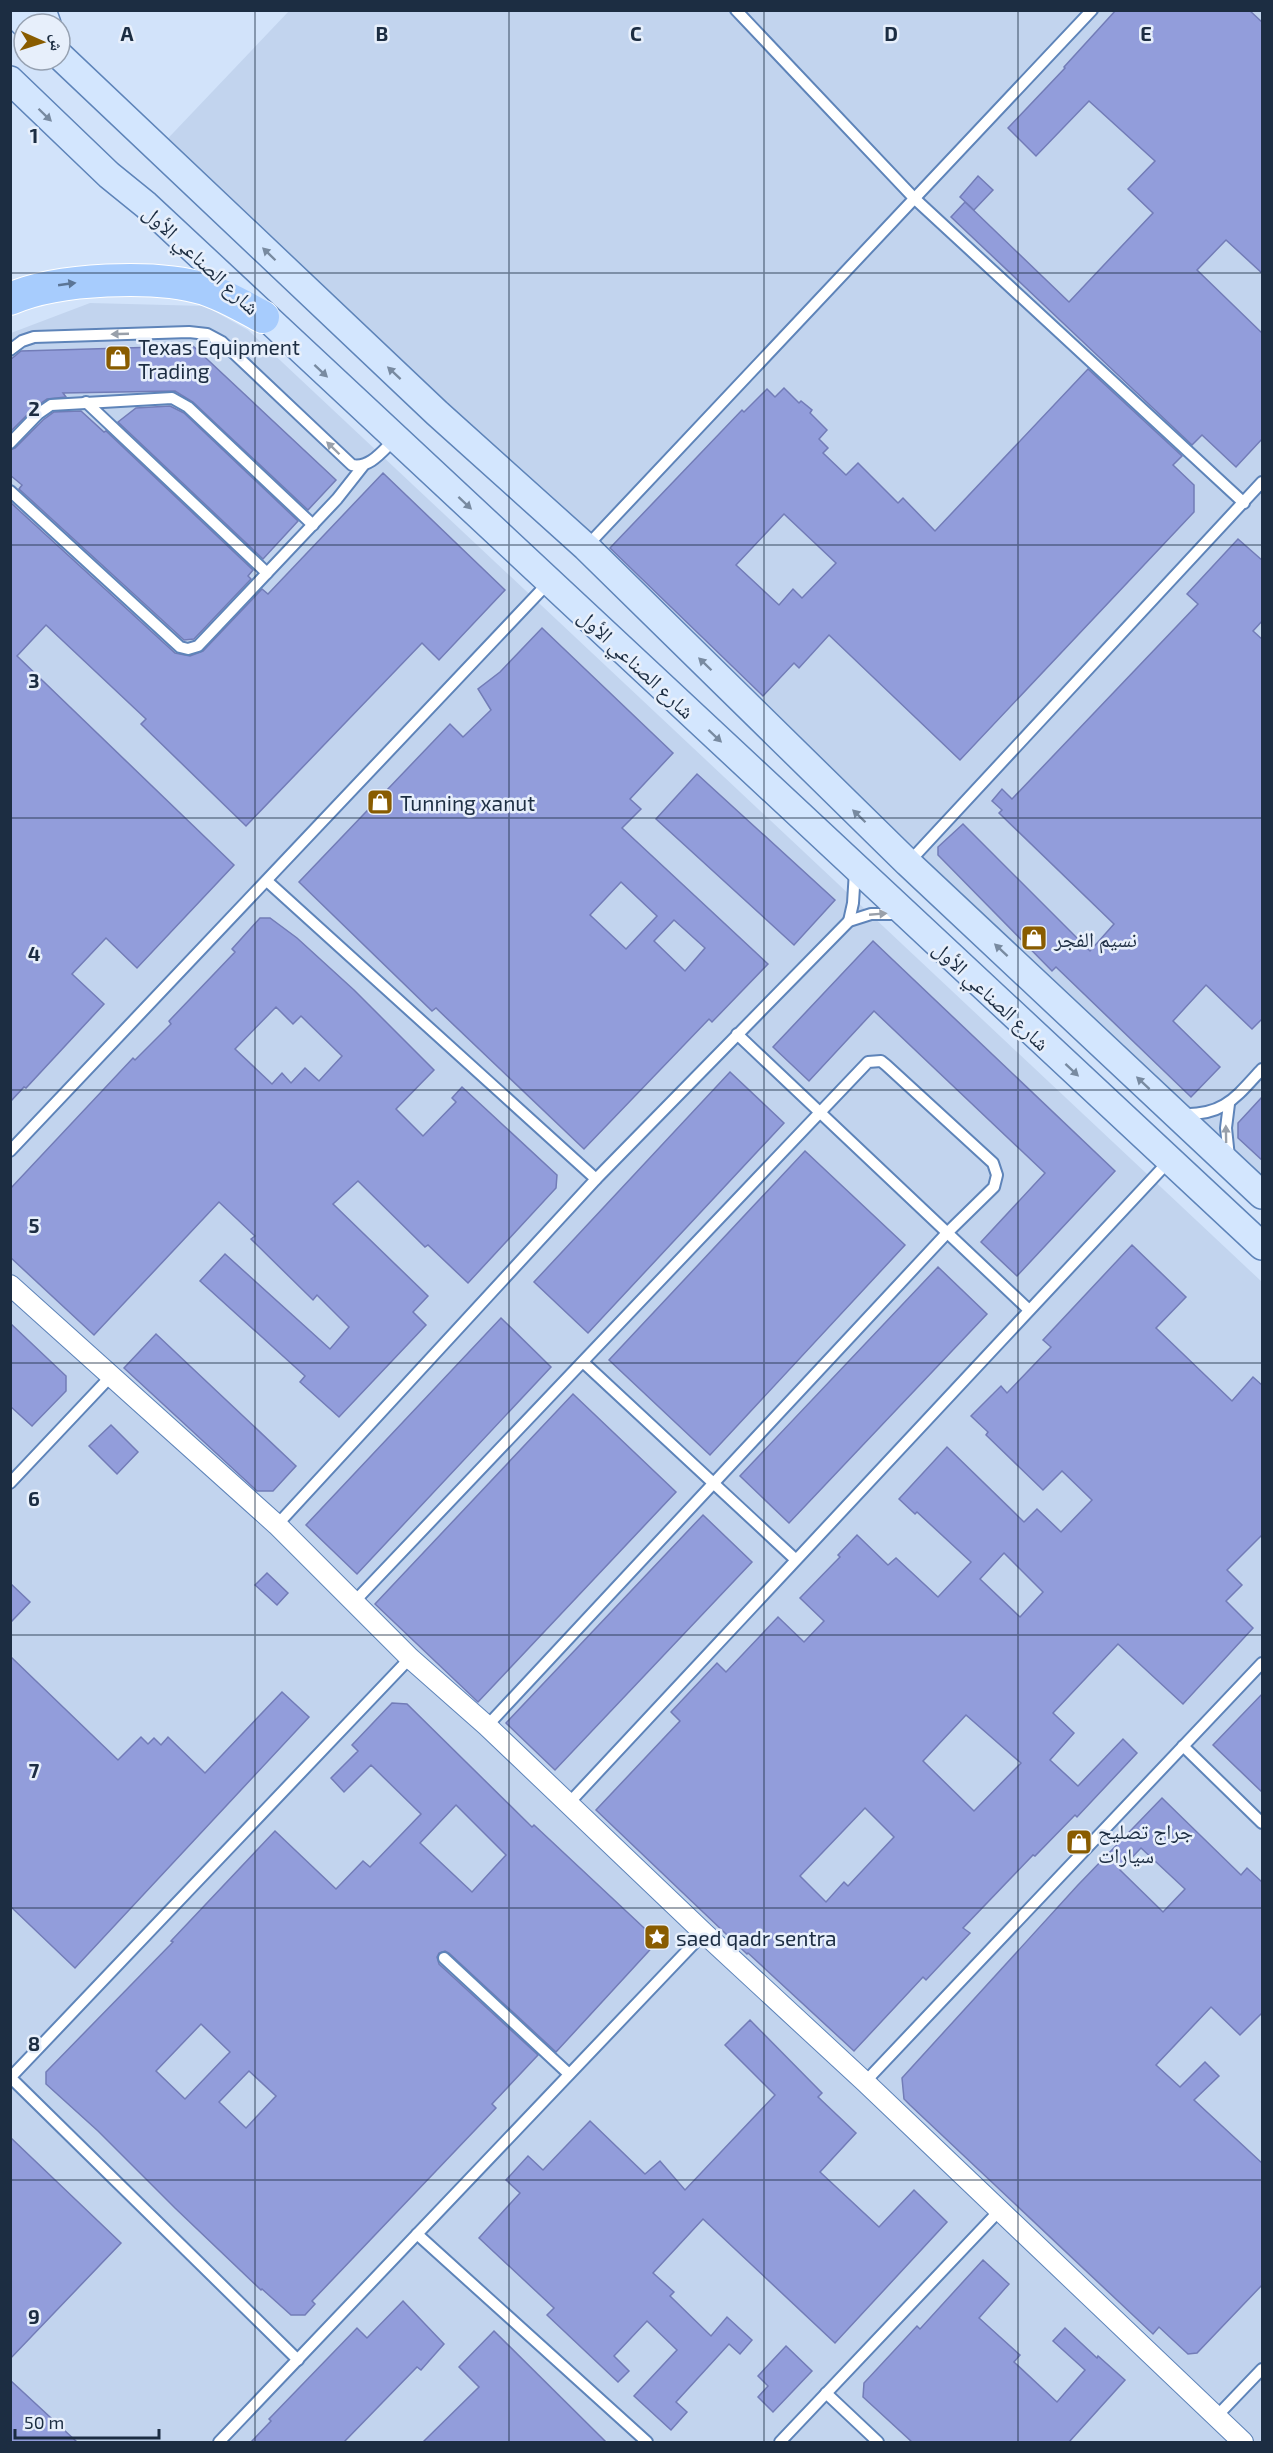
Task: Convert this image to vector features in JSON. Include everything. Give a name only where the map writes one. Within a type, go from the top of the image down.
[{"type":"main road","name":"شارع الصناعي الأول","points":[[72,67],[437,413],[586,547],[908,863],[1263,1195]]},
{"type":"main road","name":"شارع الصناعي الأول","points":[[10,80],[109,175],[146,205],[263,317],[1263,1246]]},
{"type":"main road","points":[[10,298],[70,282],[165,282],[203,288],[220,294],[263,317]]},
{"type":"street","points":[[10,1285],[276,1525],[410,1658],[569,1803],[704,1934],[865,2082],[1243,2442]]},
{"type":"lane","points":[[736,10],[914,198],[1244,502]]},
{"type":"lane","points":[[586,547],[1092,10]]},
{"type":"lane","points":[[10,350],[22,341],[34,338],[189,332],[207,334],[222,342],[348,462],[352,465],[363,466]]},
{"type":"lane","points":[[10,443],[44,408],[58,404],[166,398],[183,403],[313,525]]},
{"type":"lane","points":[[86,402],[267,573]]},
{"type":"lane","points":[[10,491],[184,649],[193,649],[347,489],[363,466],[395,439]]},
{"type":"lane","points":[[908,863],[1263,482]]},
{"type":"lane","points":[[10,1151],[549,582]]},
{"type":"lane","points":[[849,921],[853,903],[854,866]]},
{"type":"lane","points":[[267,880],[596,1179]]},
{"type":"lane","points":[[276,1525],[596,1179],[849,921],[878,913],[908,916]]},
{"type":"lane","points":[[737,1034],[1029,1310]]},
{"type":"lane","points":[[354,1602],[868,1062],[881,1061],[993,1163],[997,1175],[994,1187],[947,1233],[487,1726]]},
{"type":"lane","points":[[1176,1114],[1198,1114],[1229,1104],[1263,1069]]},
{"type":"lane","points":[[1229,1104],[1226,1128],[1231,1165]]},
{"type":"lane","points":[[569,1803],[1169,1161]]},
{"type":"lane","points":[[583,1362],[795,1559]]},
{"type":"lane","points":[[10,1483],[112,1375]]},
{"type":"lane","points":[[298,2360],[11,2078],[410,1658]]},
{"type":"lane","points":[[865,2082],[1263,1663]]},
{"type":"lane","points":[[1183,1746],[1263,1823]]},
{"type":"lane","points":[[219,2442],[704,1934]]},
{"type":"lane","points":[[444,1958],[569,2074]]},
{"type":"lane","points":[[780,2442],[999,2211]]},
{"type":"lane","points":[[417,2234],[647,2442]]},
{"type":"lane","points":[[1216,2417],[1263,2370]]},
{"type":"lane","points":[[826,2393],[878,2442]]},
{"type":"shaded area","points":[[289,11],[1262,11],[1262,1178],[155,152]]},
{"type":"shaded area","points":[[90,303],[205,306],[248,330],[1262,1282],[1262,2442],[11,2442],[11,333]]},
{"type":"building","points":[[1116,10],[1249,10],[1263,23],[1263,274],[1226,240],[1197,270],[1263,334],[1263,438],[1236,467],[1202,435],[1192,445],[951,217],[965,202],[1069,302],[1153,213],[1128,189],[1155,161],[1089,101],[1036,156],[1008,128]]},
{"type":"building","points":[[978,176],[993,190],[974,210],[960,197]]},
{"type":"building","points":[[193,346],[336,480],[308,510],[193,402],[175,391],[63,393],[66,397],[47,399],[34,408],[10,432],[10,360],[21,351]]},
{"type":"building","points":[[1088,369],[1182,456],[1173,465],[1194,485],[1194,512],[960,760],[829,635],[799,668],[794,663],[763,696],[610,548],[742,410],[744,412],[767,389],[775,397],[784,388],[799,403],[801,401],[812,410],[810,413],[827,430],[819,439],[828,448],[823,453],[846,475],[858,463],[898,503],[903,498],[935,531]],"holes":[[[784,514],[836,563],[802,598],[793,589],[779,605],[736,565]]]},
{"type":"building","points":[[170,406],[184,413],[298,521],[263,559],[118,422],[136,408]]},
{"type":"building","points":[[81,411],[104,432],[106,431],[253,570],[248,576],[251,579],[194,639],[184,640],[19,489],[22,485],[10,475],[10,450],[15,448],[43,420],[54,412]]},
{"type":"building","points":[[383,473],[505,590],[439,660],[422,643],[246,826],[141,724],[146,719],[46,625],[17,656],[234,865],[137,968],[106,938],[72,974],[104,1004],[26,1088],[24,1087],[10,1102],[10,502],[175,653],[190,656],[203,651],[262,589],[268,594]]},
{"type":"building","points":[[1238,539],[1263,561],[1263,620],[1253,631],[1263,640],[1263,1018],[1252,1029],[1206,985],[1173,1021],[1220,1067],[1191,1097],[1056,967],[1052,971],[938,855],[938,847],[963,824],[1090,951],[1114,924],[999,813],[1002,810],[992,801],[1002,789],[1012,799],[1198,604],[1187,594]]},
{"type":"building","points":[[542,628],[673,753],[630,799],[641,809],[622,828],[768,964],[712,1022],[709,1019],[584,1149],[436,1008],[432,1011],[299,882],[450,724],[463,737],[491,710],[478,689],[500,672]],"holes":[[[621,882],[657,916],[626,949],[590,915]],[[674,920],[705,948],[685,971],[654,941]]]},
{"type":"building","points":[[697,774],[835,900],[794,945],[656,819]]},
{"type":"building","points":[[260,918],[270,918],[297,938],[354,990],[434,1070],[396,1109],[423,1136],[456,1102],[452,1098],[462,1087],[557,1175],[556,1188],[468,1283],[428,1245],[425,1247],[358,1181],[333,1204],[428,1296],[413,1312],[426,1325],[339,1417],[300,1382],[305,1376],[200,1281],[225,1254],[330,1349],[349,1327],[317,1295],[313,1300],[251,1239],[255,1236],[219,1202],[94,1335],[10,1257],[10,1189],[133,1058],[135,1060],[171,1024],[169,1021],[235,952],[232,949]],"holes":[[[276,1007],[293,1024],[301,1016],[342,1056],[319,1081],[305,1068],[291,1083],[282,1073],[272,1084],[235,1049]]]},
{"type":"building","points":[[873,941],[1115,1171],[1017,1276],[981,1242],[1045,1173],[874,1011],[809,1081],[773,1047]]},
{"type":"building","points":[[730,1072],[784,1123],[588,1333],[534,1282]]},
{"type":"building","points":[[1263,1096],[1263,1161],[1238,1138],[1238,1123]]},
{"type":"building","points":[[805,1151],[905,1245],[710,1455],[609,1360]]},
{"type":"building","points":[[1132,1245],[1186,1297],[1156,1328],[1232,1401],[1253,1377],[1263,1386],[1263,1534],[1227,1570],[1242,1585],[1226,1601],[1253,1628],[1183,1704],[1118,1644],[1053,1713],[1074,1733],[1050,1760],[1078,1786],[1123,1739],[1137,1753],[1077,1817],[1075,1815],[1035,1856],[1033,1855],[963,1928],[970,1933],[926,1980],[923,1977],[854,2051],[747,1954],[596,1810],[680,1721],[671,1712],[717,1663],[726,1672],[778,1617],[804,1642],[824,1621],[800,1598],[840,1557],[838,1555],[857,1535],[888,1565],[896,1558],[938,1597],[971,1562],[917,1512],[915,1514],[899,1499],[947,1447],[1024,1522],[1037,1509],[1061,1532],[1092,1500],[1062,1471],[1043,1490],[986,1435],[988,1432],[971,1416],[1001,1386],[1007,1393],[1051,1347],[1043,1340]],"holes":[[[1004,1553],[1043,1592],[1020,1617],[980,1579]],[[966,1715],[1021,1763],[974,1811],[923,1761]],[[865,1808],[894,1837],[848,1886],[844,1882],[826,1902],[800,1876]]]},
{"type":"building","points":[[938,1267],[987,1314],[789,1523],[740,1476]]},
{"type":"building","points":[[501,1318],[551,1367],[357,1574],[306,1525]]},
{"type":"building","points":[[10,1323],[66,1376],[66,1391],[32,1426],[10,1406]]},
{"type":"building","points":[[156,1334],[296,1466],[273,1491],[257,1491],[124,1368]]},
{"type":"building","points":[[573,1394],[676,1492],[478,1702],[375,1604]]},
{"type":"building","points":[[111,1425],[138,1452],[117,1474],[89,1446]]},
{"type":"building","points":[[703,1515],[752,1562],[555,1770],[506,1723]]},
{"type":"building","points":[[267,1573],[288,1593],[277,1605],[255,1585]]},
{"type":"building","points":[[10,1583],[30,1602],[10,1623]]},
{"type":"building","points":[[10,1656],[118,1760],[141,1737],[148,1744],[154,1738],[161,1745],[168,1737],[205,1773],[282,1692],[309,1717],[75,1968],[10,1906]]},
{"type":"building","points":[[1263,1693],[1263,1793],[1213,1745]]},
{"type":"building","points":[[392,1703],[407,1704],[532,1827],[534,1825],[658,1941],[556,2052],[449,1953],[445,1951],[439,1953],[437,1957],[439,1964],[538,2055],[492,2104],[496,2108],[312,2301],[315,2304],[305,2315],[291,2315],[261,2290],[98,2131],[46,2084],[46,2072],[173,1942],[171,1941],[275,1831],[336,1889],[363,1861],[370,1867],[421,1814],[371,1765],[344,1792],[331,1778],[358,1751],[352,1745]],"holes":[[[456,1805],[506,1855],[472,1892],[420,1843]],[[201,2024],[230,2052],[185,2099],[156,2071]],[[249,2071],[276,2096],[246,2128],[219,2102]]]},
{"type":"building","points":[[1162,1798],[1241,1875],[1247,1868],[1263,1883],[1263,2012],[1240,2035],[1211,2007],[1156,2065],[1180,2087],[1205,2062],[1219,2076],[1194,2100],[1263,2164],[1263,2284],[1197,2353],[1188,2354],[1159,2327],[1153,2334],[904,2099],[902,2078],[1078,1885]],"holes":[[[1141,1848],[1185,1889],[1163,1912],[1120,1870]]]},
{"type":"building","points":[[750,2020],[822,2093],[818,2097],[856,2133],[820,2172],[879,2227],[914,2190],[947,2222],[835,2343],[703,2219],[653,2273],[674,2292],[670,2296],[711,2336],[727,2317],[752,2340],[740,2354],[729,2344],[676,2402],[687,2412],[671,2430],[634,2396],[677,2350],[647,2321],[614,2356],[629,2371],[618,2382],[547,2315],[554,2308],[479,2238],[520,2193],[506,2180],[528,2156],[543,2170],[590,2121],[645,2174],[660,2161],[685,2190],[775,2095],[725,2045]]},
{"type":"building","points":[[10,2137],[121,2243],[10,2359]]},
{"type":"building","points":[[983,2260],[1009,2284],[979,2318],[1020,2355],[1014,2362],[1057,2402],[1085,2370],[1053,2341],[1065,2328],[1125,2380],[1069,2442],[912,2442],[863,2397],[864,2383],[917,2326],[920,2329]]},
{"type":"building","points":[[403,2301],[444,2344],[421,2370],[417,2367],[344,2442],[251,2442],[271,2421],[269,2419],[357,2328],[367,2338]]},
{"type":"building","points":[[494,2331],[606,2442],[423,2442],[479,2387],[459,2367]]},
{"type":"building","points":[[786,2346],[812,2371],[773,2412],[758,2397],[768,2386],[758,2376]]},
{"type":"building","points":[[10,2380],[77,2442],[10,2442]]},
{"type":"place","name":"Texas Equipment Trading","points":[[118,358]]},
{"type":"place","name":"Tunning xanut","points":[[380,802]]},
{"type":"place","name":"نسيم الفجر","points":[[1034,938]]},
{"type":"place","name":"جراج تصليح سيارات","points":[[1079,1842]]},
{"type":"place","name":"saed qadr sentra","points":[[657,1937]]}]
